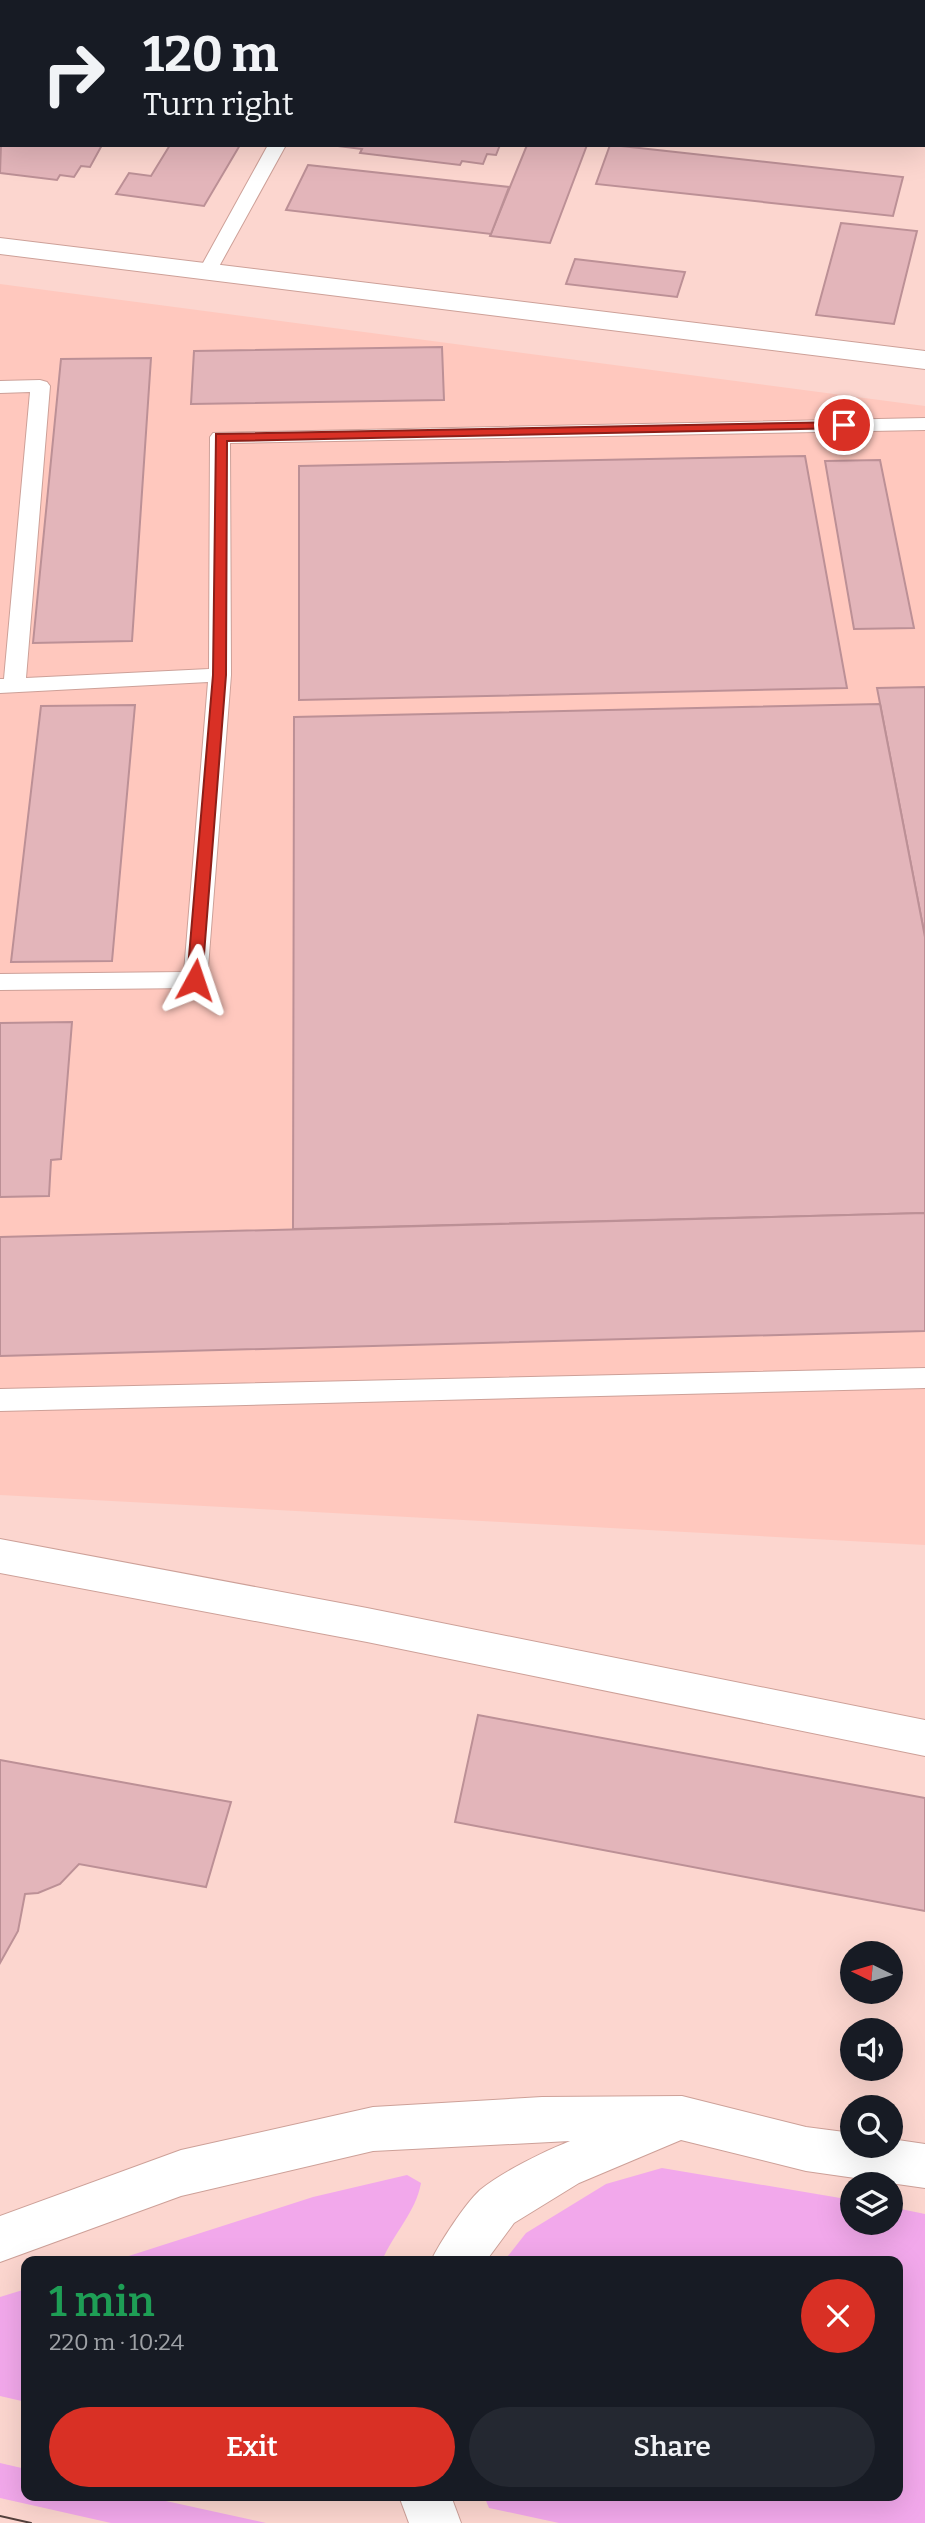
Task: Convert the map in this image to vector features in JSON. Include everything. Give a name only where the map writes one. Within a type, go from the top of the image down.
[{"type":"main road","points":[[0,246],[925,360]]},
{"type":"main road","points":[[0,1556],[367,1625],[925,1738]]},
{"type":"main road","points":[[460,2256],[497,2207],[562,2167],[682,2118]]},
{"type":"main road","points":[[0,2239],[181,2173],[373,2129],[542,2119],[682,2118],[806,2149],[925,2166]]},
{"type":"main road","points":[[427,2501],[435,2523]]},
{"type":"lane","points":[[207,272],[276,147]]},
{"type":"lane","points":[[0,387],[40,386],[7,685],[220,675]]},
{"type":"lane","points":[[0,982],[195,980],[220,675],[220,437],[925,424]]},
{"type":"lane","points":[[0,1400],[925,1378]]},
{"type":"shaded area","points":[[0,284],[925,406],[925,1545],[0,1495]]},
{"type":"shaded area","points":[[662,2168],[840,2198],[840,2235],[903,2235],[903,2209],[925,2214],[925,2523],[559,2523],[489,2508],[486,2501],[903,2501],[903,2256],[508,2256],[526,2233],[606,2184]]},
{"type":"shaded area","points":[[407,2175],[421,2183],[414,2204],[385,2256],[129,2256],[313,2197]]},
{"type":"shaded area","points":[[21,2291],[21,2401],[0,2396],[0,2297]]},
{"type":"shaded area","points":[[0,2463],[21,2468],[21,2501],[166,2501],[266,2523],[111,2523],[0,2498]]},
{"type":"building","points":[[1,147],[101,147],[90,167],[81,166],[74,177],[60,175],[57,180],[0,173]]},
{"type":"building","points":[[169,147],[239,147],[204,206],[116,194],[129,173],[151,176]]},
{"type":"building","points":[[346,147],[499,147],[496,155],[487,154],[483,164],[462,161],[460,165],[360,153],[362,149]]},
{"type":"building","points":[[526,147],[586,147],[550,243],[490,236]]},
{"type":"building","points":[[609,147],[903,177],[893,216],[596,184]]},
{"type":"building","points":[[308,165],[509,187],[491,234],[286,210]]},
{"type":"building","points":[[841,223],[917,231],[894,324],[816,315]]},
{"type":"building","points":[[575,259],[685,272],[677,297],[566,284]]},
{"type":"building","points":[[442,347],[444,400],[191,404],[194,351]]},
{"type":"building","points":[[151,358],[132,641],[33,643],[61,359]]},
{"type":"building","points":[[805,456],[847,688],[299,700],[299,466]]},
{"type":"building","points":[[880,460],[914,628],[854,629],[825,461]]},
{"type":"building","points":[[925,687],[925,937],[877,688]]},
{"type":"building","points":[[880,704],[925,937],[925,1213],[293,1229],[294,717]]},
{"type":"building","points":[[135,705],[112,961],[11,962],[41,706]]},
{"type":"building","points":[[72,1022],[61,1159],[51,1160],[49,1196],[0,1197],[0,1023]]},
{"type":"building","points":[[925,1213],[925,1331],[0,1356],[0,1237]]},
{"type":"building","points":[[478,1715],[925,1798],[925,1911],[455,1822]]},
{"type":"building","points":[[0,1760],[231,1802],[206,1887],[79,1864],[60,1884],[38,1893],[25,1894],[18,1931],[0,1963]]},
{"type":"tram line","points":[[0,2516],[31,2523]]},
{"type":"route","points":[[195,980],[220,675],[220,437],[844,425]]}]
